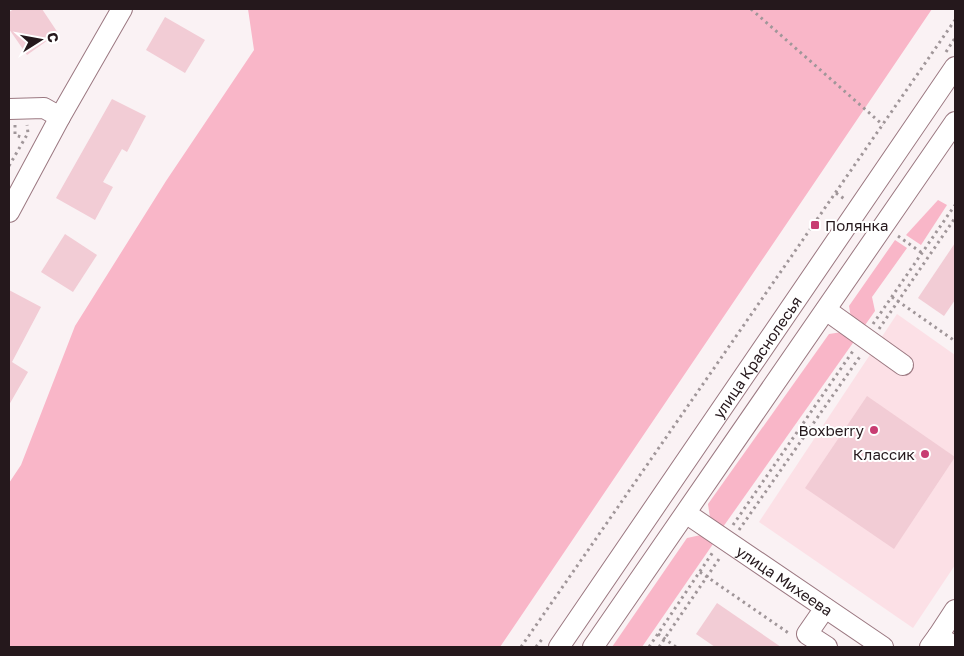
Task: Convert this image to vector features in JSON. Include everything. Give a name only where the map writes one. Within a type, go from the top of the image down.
[{"type":"street","points":[[9,212],[60,117],[122,9]]},
{"type":"street","name":"улица Краснолесья","points":[[559,647],[955,67]]},
{"type":"street","points":[[9,109],[44,108],[60,117]]},
{"type":"street","name":"улица Краснолесья","points":[[592,647],[687,514],[955,122]]},
{"type":"street","points":[[826,310],[903,365]]},
{"type":"street","name":"улица Михеева","points":[[687,514],[883,647]]},
{"type":"street","points":[[825,608],[807,634],[827,647]]},
{"type":"street","points":[[955,610],[934,641],[955,647]]},
{"type":"path","points":[[751,9],[883,125]]},
{"type":"path","points":[[521,647],[955,20]]},
{"type":"path","points":[[9,123],[17,123],[14,127],[15,135]]},
{"type":"path","points":[[9,166],[28,133],[28,126],[24,123]]},
{"type":"path","points":[[9,138],[15,135],[24,138]]},
{"type":"path","points":[[659,647],[707,577],[727,541],[867,339],[892,297],[955,205]]},
{"type":"path","points":[[649,647],[700,572],[727,541],[867,339],[898,302],[955,218]]},
{"type":"path","points":[[892,297],[955,341]]},
{"type":"path","points":[[700,572],[795,636]]},
{"type":"path","points":[[658,634],[676,647]]},
{"type":"shaded area","points":[[248,9],[932,9],[500,647],[9,647],[9,483],[21,465],[75,326],[166,181],[254,50]]},
{"type":"shaded area","points":[[938,200],[947,205],[921,245],[906,235]]},
{"type":"shaded area","points":[[895,240],[907,248],[872,297],[875,311],[863,328],[851,318],[849,306]]},
{"type":"shaded area","points":[[897,314],[955,355],[955,565],[913,628],[759,522]]},
{"type":"shaded area","points":[[842,332],[855,340],[723,527],[710,518],[708,504],[829,334]]},
{"type":"shaded area","points":[[701,535],[713,544],[642,647],[612,647],[687,538]]},
{"type":"building","points":[[14,9],[42,9],[58,33],[27,55],[9,29],[9,12]]},
{"type":"building","points":[[165,17],[205,40],[185,73],[146,50]]},
{"type":"building","points":[[112,99],[146,116],[127,152],[122,149],[103,182],[113,187],[95,220],[56,198]]},
{"type":"building","points":[[65,234],[97,255],[73,292],[41,272]]},
{"type":"building","points":[[955,243],[955,300],[944,316],[918,298]]},
{"type":"building","points":[[9,290],[41,307],[12,362],[28,372],[9,405]]},
{"type":"building","points":[[867,396],[955,457],[894,549],[805,488]]},
{"type":"building","points":[[717,603],[781,647],[715,647],[696,634]]},
{"type":"place","name":"Полянка","points":[[815,225]]},
{"type":"place","name":"Boxberry","points":[[874,430]]},
{"type":"place","name":"Классик","points":[[925,454]]}]
